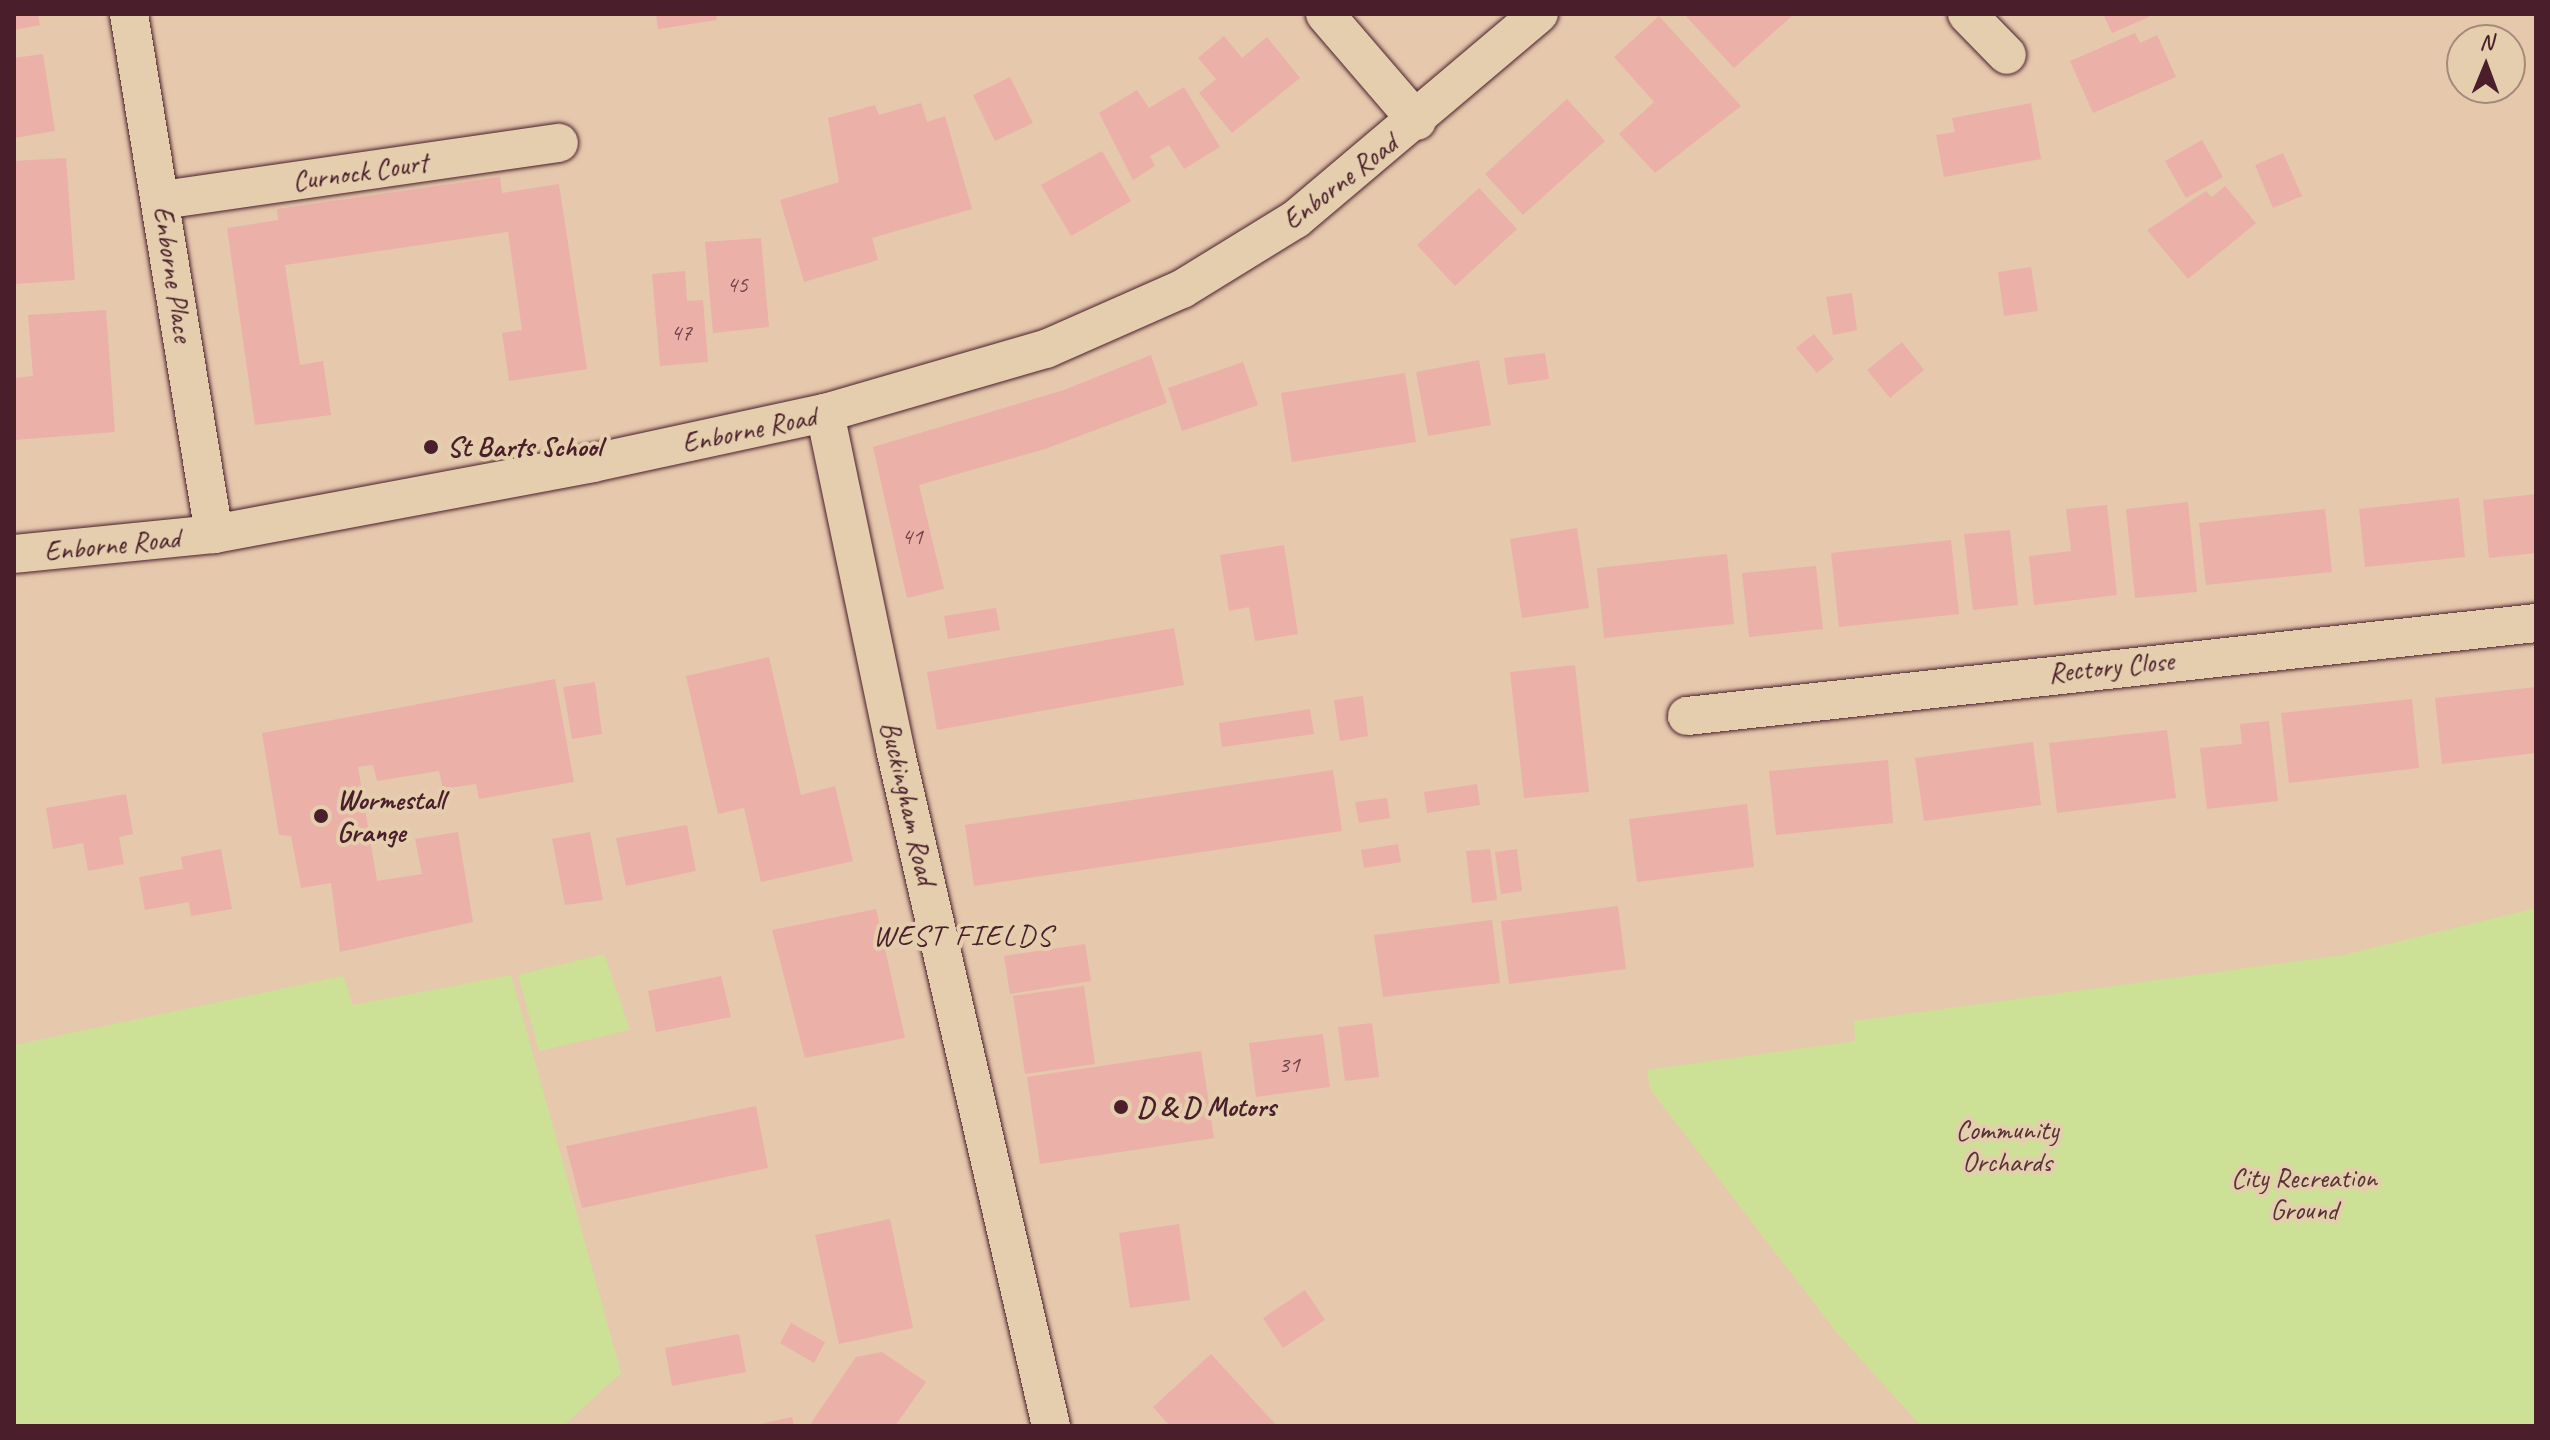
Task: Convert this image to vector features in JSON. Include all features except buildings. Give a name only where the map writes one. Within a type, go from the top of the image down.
[{"type":"street","name":"Enborne Place","points":[[129,14],[162,200],[214,534]]},
{"type":"street","name":"Enborne Road","points":[[1325,14],[1417,121]]},
{"type":"street","name":"Enborne Road","points":[[14,554],[214,534],[825,413],[1046,349],[1135,313],[1296,219],[1417,121],[1539,14]]},
{"type":"street","points":[[1967,14],[2007,55]]},
{"type":"street","name":"Curnock Court","points":[[162,200],[559,143]]},
{"type":"street","name":"Buckingham Road","points":[[825,413],[895,749],[1051,1426]]},
{"type":"street","name":"Rectory Close","points":[[1687,716],[2536,623]]},
{"type":"green space","name":"City Recreation Ground","points":[[2536,908],[2536,1426],[1921,1426],[1837,1333],[1650,1089],[1647,1070],[1855,1041],[1854,1021],[2344,955]]},
{"type":"green space","points":[[604,954],[630,1030],[539,1051],[518,975]]},
{"type":"green space","points":[[511,975],[621,1373],[563,1426],[14,1426],[14,1045],[343,976],[353,1005]]},
{"type":"place","name":"St Barts School","points":[[431,447]]},
{"type":"place","name":"Wormestall Grange","points":[[321,816]]},
{"type":"place","name":"D & D Motors","points":[[1121,1107]]},
{"type":"district","name":"WEST FIELDS","points":[[963,935]]},
{"type":"park label","name":"Community Orchards","points":[[2007,1146]]}]
